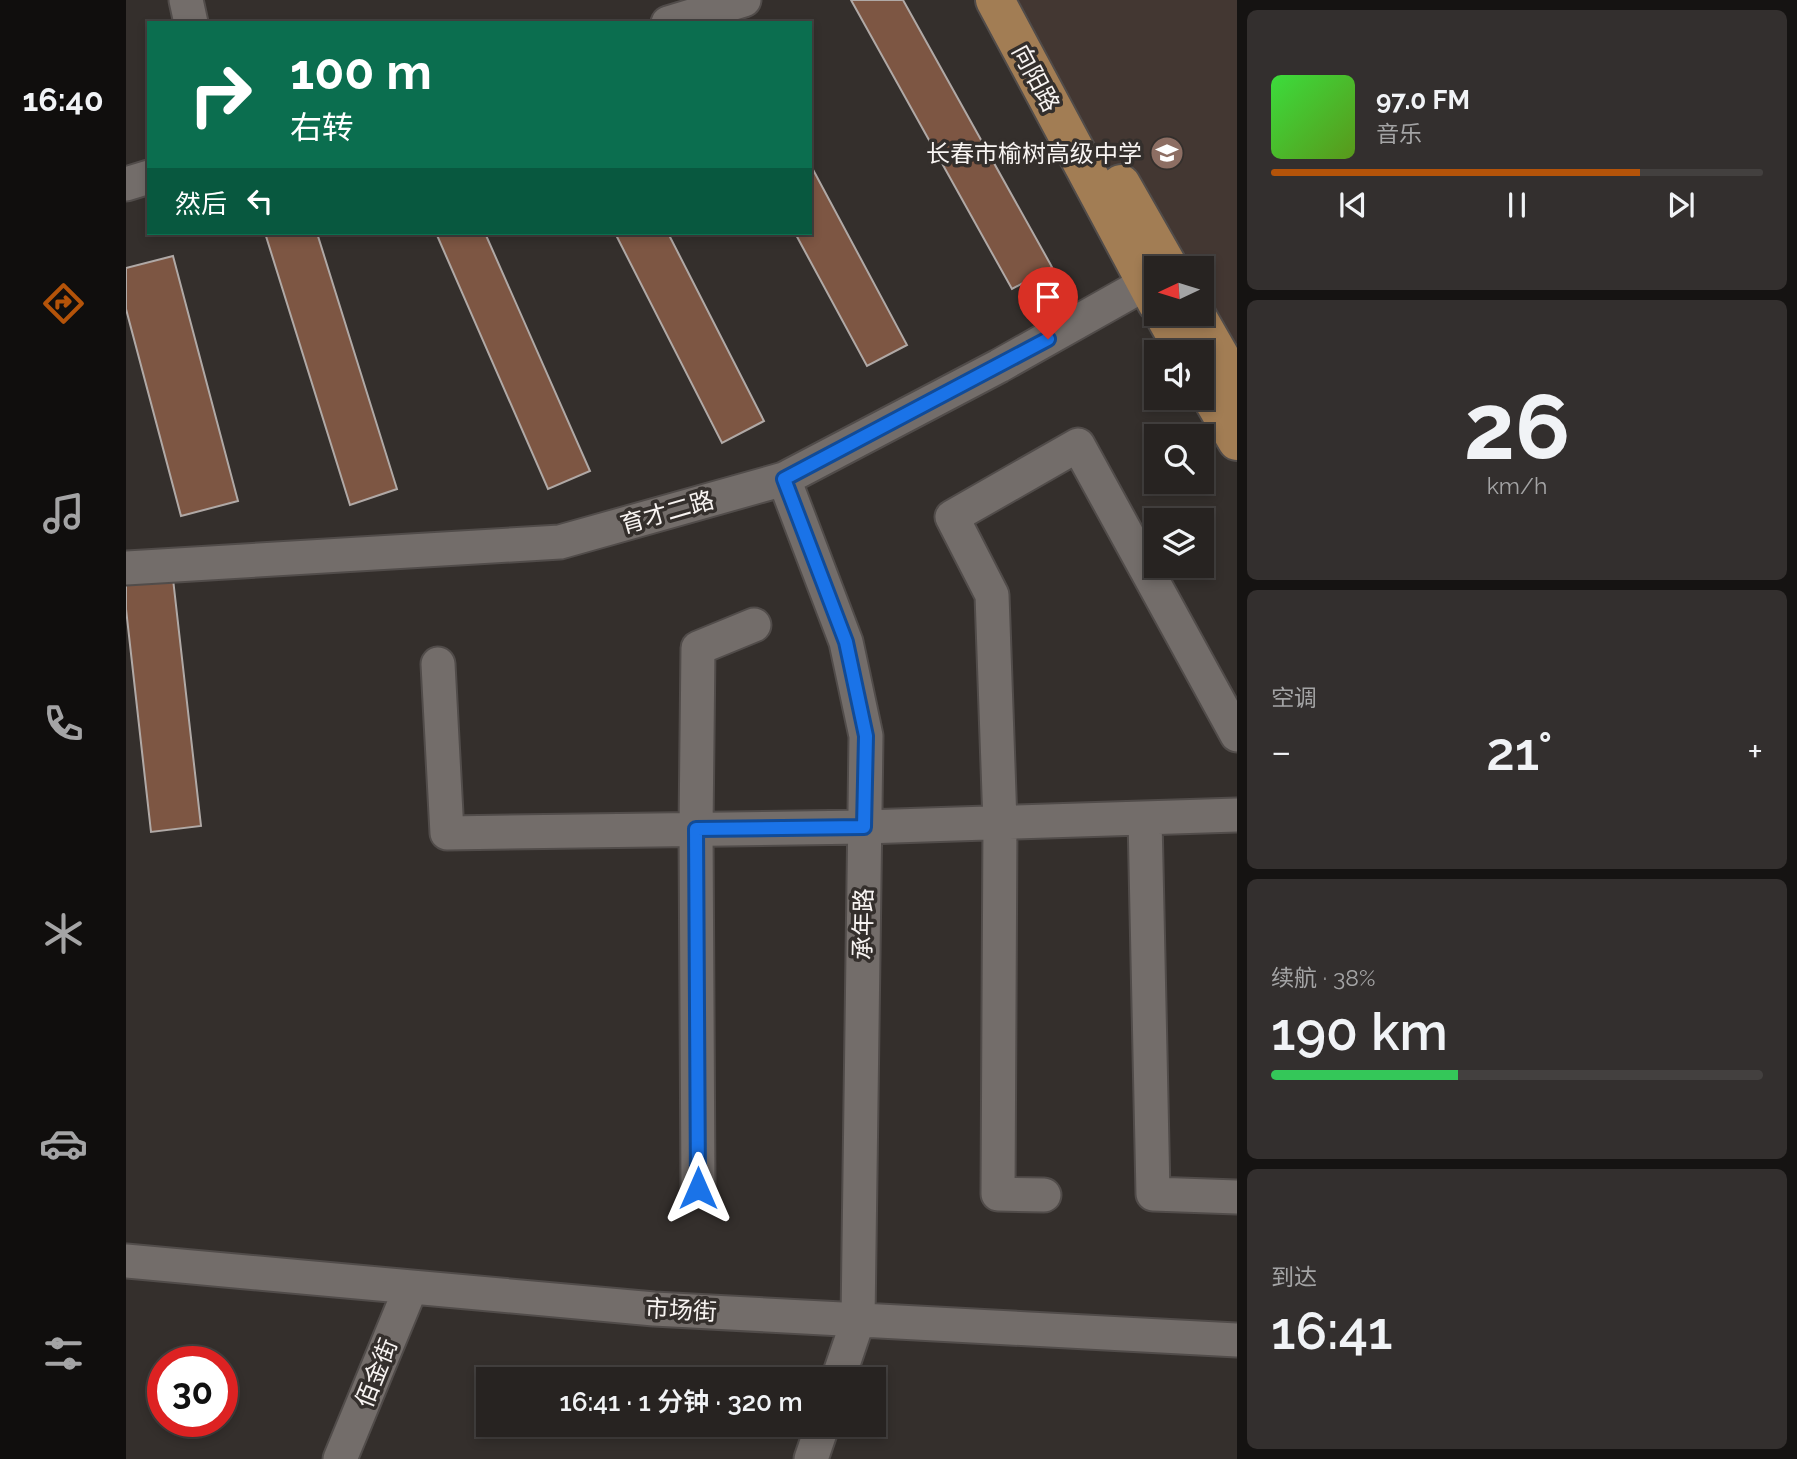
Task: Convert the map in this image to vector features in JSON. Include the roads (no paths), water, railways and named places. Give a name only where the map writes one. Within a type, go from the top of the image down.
[{"type":"main road","name":"向阳路","points":[[995,0],[1144,264]]},
{"type":"main road","name":"向阳路","points":[[1017,0],[1144,260]]},
{"type":"main road","points":[[1202,326],[1237,386]]},
{"type":"main road","points":[[1214,402],[1237,441]]},
{"type":"street","points":[[186,0],[191,21]]},
{"type":"street","points":[[675,21],[744,0]]},
{"type":"street","points":[[126,184],[147,178]]},
{"type":"street","name":"育才二路","points":[[126,568],[561,541],[784,479],[999,366],[1144,296]]},
{"type":"street","points":[[1044,1195],[998,1194],[1000,823],[992,595],[952,517],[1078,445],[1237,735]]},
{"type":"street","name":"承年路","points":[[784,479],[846,642],[866,736],[858,1320],[842,1367]]},
{"type":"street","points":[[698,1188],[698,648],[754,625]]},
{"type":"street","points":[[438,664],[447,833],[864,827],[1237,815]]},
{"type":"street","points":[[1145,818],[1153,1194],[1237,1197]]},
{"type":"street","name":"市场街","points":[[126,1261],[654,1309],[1237,1340]]},
{"type":"street","name":"佰金街","points":[[340,1459],[411,1287]]},
{"type":"street","points":[[811,1459],[819,1437]]},
{"type":"place","name":"长春市榆树高级中学","points":[[1167,153]]}]
